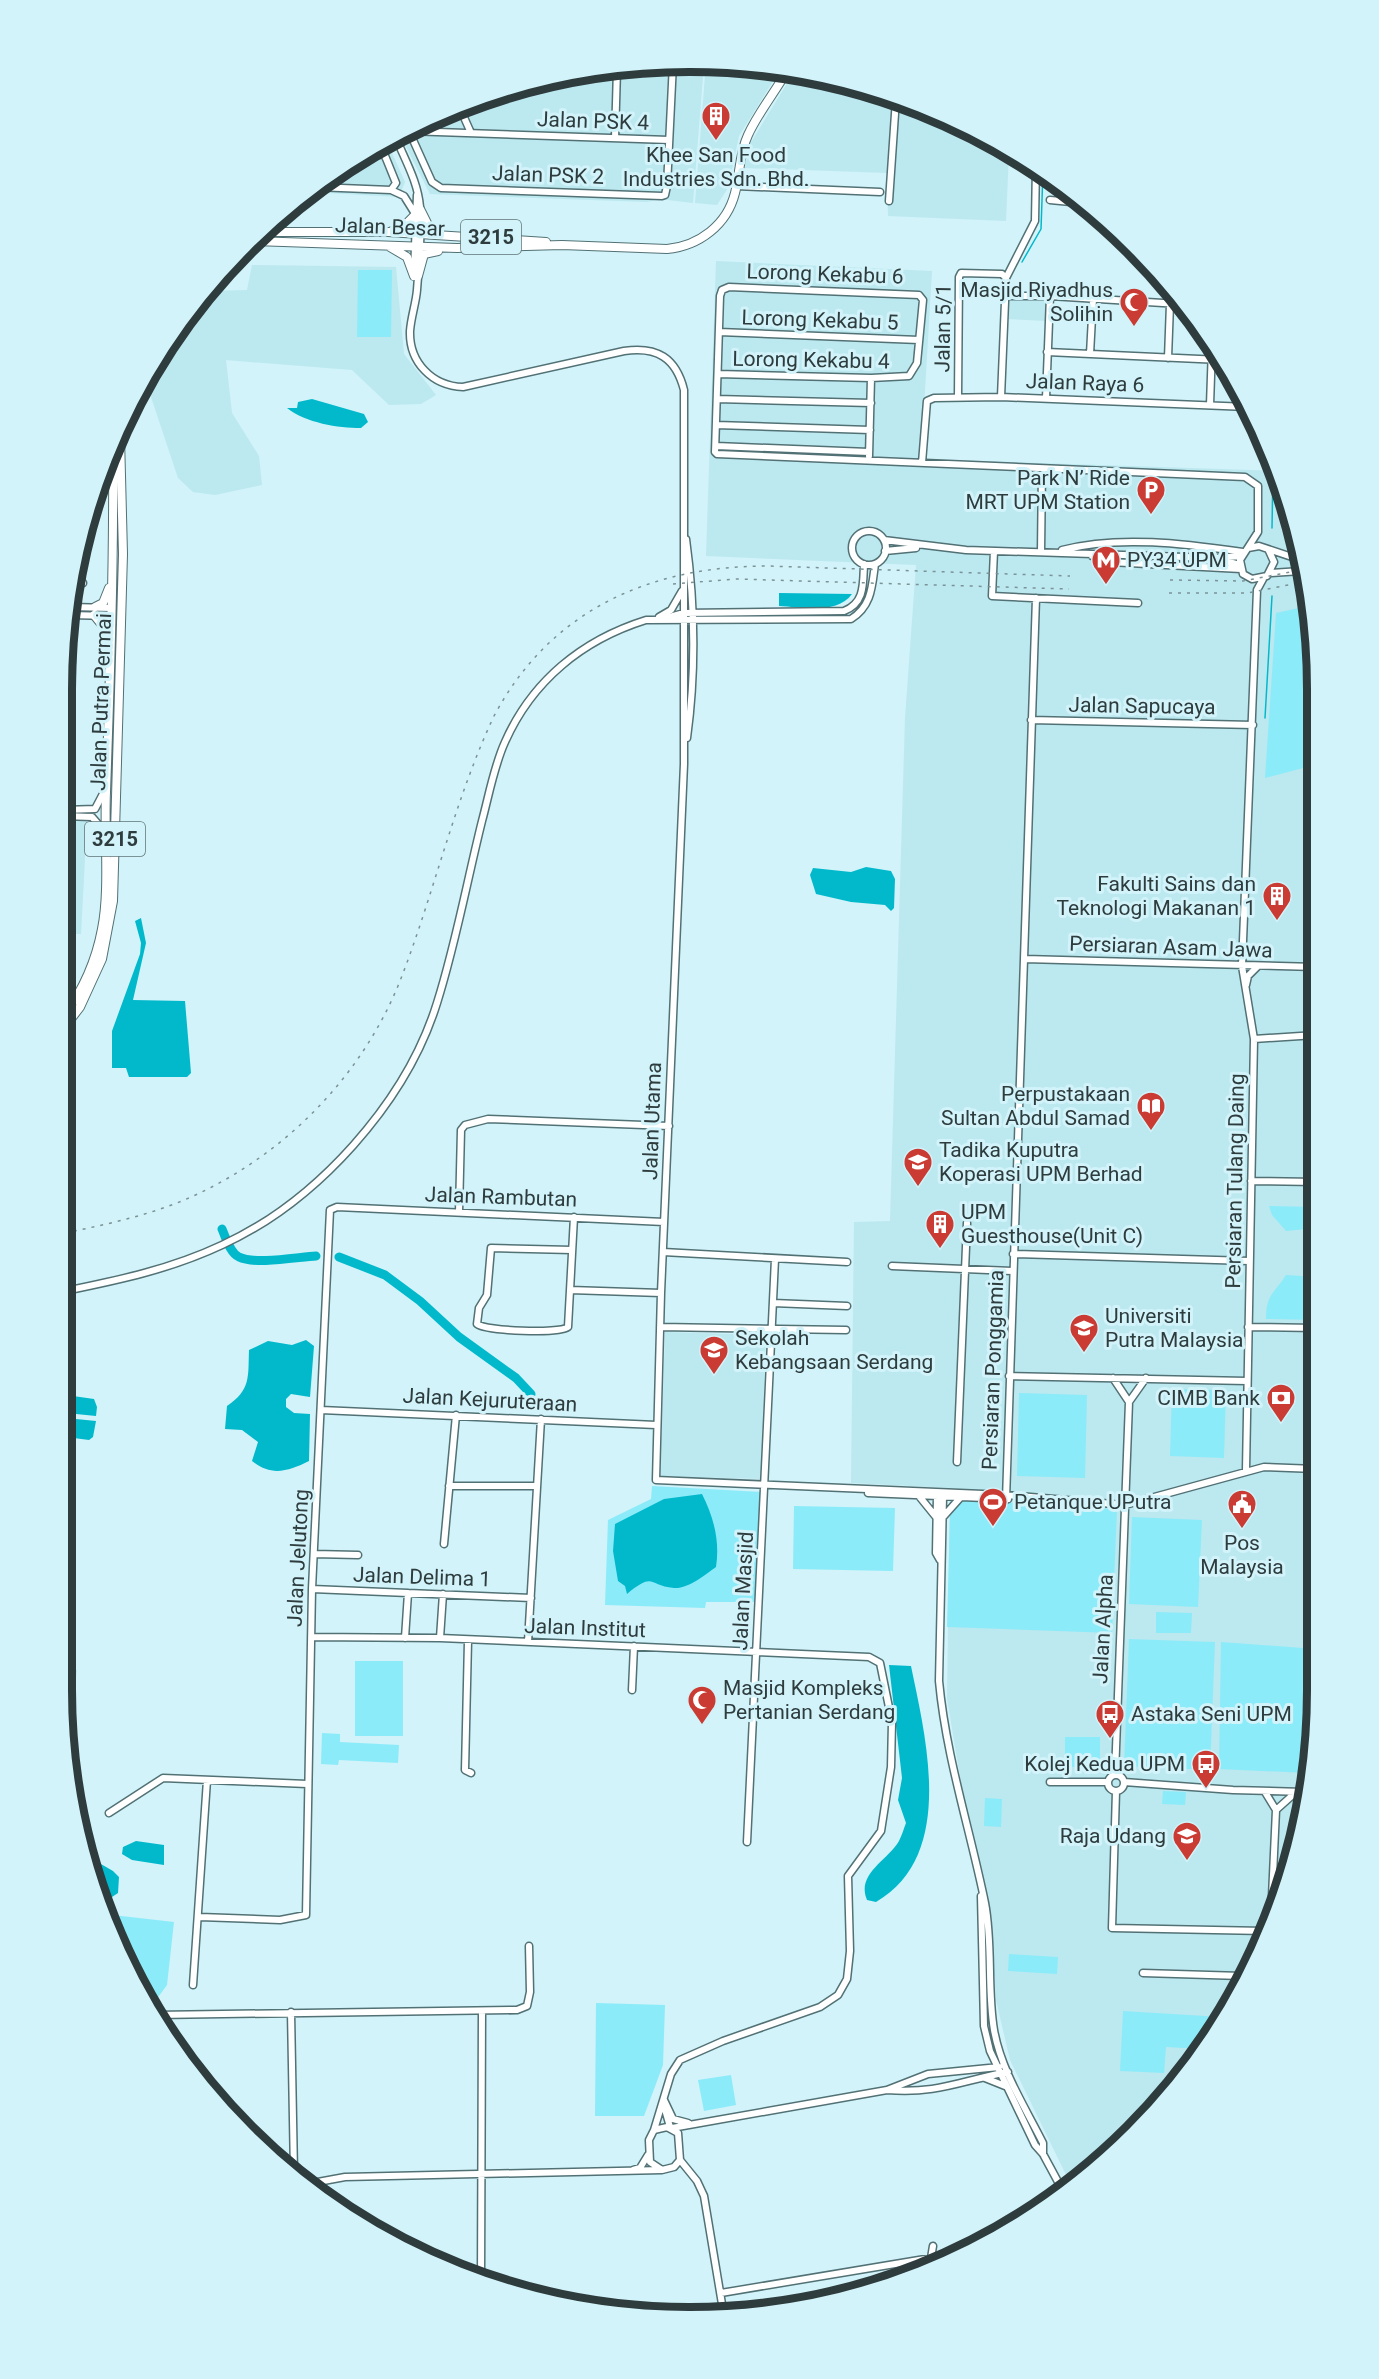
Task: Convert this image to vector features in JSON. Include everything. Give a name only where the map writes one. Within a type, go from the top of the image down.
[{"type":"main road","name":"Jalan Besar","points":[[266,240],[457,248],[562,245],[667,249],[684,246],[701,239],[718,224],[727,211],[736,186],[742,150],[749,132],[782,79]]},
{"type":"main road","points":[[388,232],[406,224],[416,212],[429,227],[447,236]]},
{"type":"main road","name":"Jalan Besar","points":[[275,232],[388,232],[540,240],[562,245]]},
{"type":"main road","points":[[384,244],[406,256],[416,276]]},
{"type":"main road","points":[[416,276],[424,254],[457,248]]},
{"type":"main road","name":"Jalan Putra Permai","points":[[72,1016],[93,984],[110,926],[123,581],[124,500],[121,449]]},
{"type":"main road","name":"Jalan Putra Permai","points":[[72,1003],[85,981],[102,932],[105,906],[106,788],[113,612],[111,578],[115,513],[114,468]]},
{"type":"main road","points":[[111,578],[105,600],[94,611],[106,632],[111,650]]},
{"type":"main road","points":[[120,638],[113,612],[118,589],[123,581]]},
{"type":"street","points":[[669,140],[673,72]]},
{"type":"street","points":[[615,138],[617,76]]},
{"type":"street","points":[[889,201],[895,108]]},
{"type":"street","points":[[463,115],[471,133]]},
{"type":"street","name":"Jalan PSK 4","points":[[426,132],[669,140]]},
{"type":"street","name":"Jalan PSK 2","points":[[412,138],[432,182],[438,187],[657,196],[665,195],[666,192],[669,140]]},
{"type":"street","points":[[399,145],[413,177],[417,193],[416,299],[410,342],[412,352],[425,372],[442,383],[463,387],[633,349],[653,352],[678,368],[685,397],[683,515]]},
{"type":"street","points":[[384,155],[396,183],[391,190]]},
{"type":"street","points":[[1001,397],[1006,278],[1035,221],[1036,178]]},
{"type":"street","points":[[736,186],[880,192]]},
{"type":"street","points":[[330,188],[391,190],[404,196],[416,212]]},
{"type":"street","points":[[1050,200],[1067,202]]},
{"type":"street","name":"Jalan 5/1","points":[[958,396],[959,277],[961,273],[971,273],[1002,274],[1006,278]]},
{"type":"street","name":"Lorong Kekabu 6","points":[[719,332],[720,292],[729,287],[919,295],[923,300],[920,340]]},
{"type":"street","points":[[1005,296],[1050,296],[1170,304],[1168,358]]},
{"type":"street","points":[[1046,398],[1050,296]]},
{"type":"street","points":[[1090,354],[1093,299]]},
{"type":"street","points":[[719,332],[715,452],[721,456],[1245,477],[1258,486],[1260,493],[1258,532],[1244,552],[1240,567]]},
{"type":"street","name":"Lorong Kekabu 5","points":[[719,332],[920,340]]},
{"type":"street","name":"Lorong Kekabu 4","points":[[718,374],[902,378],[915,369],[920,340]]},
{"type":"street","points":[[1047,352],[1211,360],[1210,405]]},
{"type":"street","points":[[869,462],[872,378]]},
{"type":"street","name":"Jalan Raya 6","points":[[922,463],[926,406],[929,399],[958,396],[1046,398],[1238,406]]},
{"type":"street","points":[[717,399],[871,403]]},
{"type":"street","points":[[716,424],[870,430]]},
{"type":"street","points":[[716,446],[869,452]]},
{"type":"street","points":[[1041,552],[1042,469]]},
{"type":"street","name":"Jalan Utama","points":[[683,515],[684,764],[661,1293],[656,1480],[765,1485]]},
{"type":"street","name":"Jalan Utama","points":[[683,515],[693,616],[693,677],[684,764]]},
{"type":"street","points":[[875,564],[864,564],[852,553],[855,537],[868,531],[877,533],[884,540],[925,547],[1215,558],[1244,552],[1259,546],[1292,557]]},
{"type":"street","points":[[72,1290],[141,1275],[240,1236],[309,1188],[337,1163],[387,1102],[408,1067],[437,1004],[495,771],[504,744],[517,718],[544,681],[580,651],[618,629],[656,619],[684,616],[851,618],[862,612],[867,603],[875,564],[885,551],[884,540]]},
{"type":"street","points":[[1056,552],[1085,544],[1107,542],[1193,545],[1244,552]]},
{"type":"street","points":[[885,551],[925,547]]},
{"type":"street","points":[[994,551],[992,596],[1138,603]]},
{"type":"street","points":[[1269,551],[1274,562],[1271,573]]},
{"type":"street","points":[[1073,553],[1110,562],[1240,567]]},
{"type":"street","points":[[1215,558],[1240,567],[1252,579],[1257,590],[1242,966]]},
{"type":"street","points":[[693,616],[844,611],[853,608],[862,593],[864,564]]},
{"type":"street","points":[[1257,590],[1263,579],[1271,573],[1295,571]]},
{"type":"street","points":[[1252,579],[1263,579]]},
{"type":"street","points":[[656,619],[671,610],[683,587]]},
{"type":"street","name":"Persiaran Ponggamia","points":[[1006,1497],[1022,963],[1025,959],[1036,598]]},
{"type":"street","points":[[77,608],[113,612]]},
{"type":"street","points":[[77,614],[94,611]]},
{"type":"street","name":"Jalan Sapucaya","points":[[1031,720],[1253,725]]},
{"type":"street","points":[[72,809],[95,808],[106,788]]},
{"type":"street","points":[[72,817],[92,818],[105,832]]},
{"type":"street","name":"Persiaran Asam Jawa","points":[[1025,959],[1307,967]]},
{"type":"street","name":"Persiaran Tulang Daing","points":[[1242,966],[1254,1039],[1246,1470]]},
{"type":"street","points":[[1246,986],[1248,976],[1257,966]]},
{"type":"street","points":[[1254,1039],[1307,1036]]},
{"type":"street","points":[[459,1212],[461,1130],[465,1125],[488,1119],[669,1126]]},
{"type":"street","points":[[1251,1181],[1307,1182]]},
{"type":"street","name":"Jalan Rambutan","points":[[337,1207],[664,1222]]},
{"type":"street","name":"Jalan Jelutong","points":[[200,1917],[280,1920],[306,1915],[312,1588],[328,1216],[331,1209],[337,1207]]},
{"type":"street","points":[[572,1250],[491,1248],[487,1294],[479,1308],[477,1324],[488,1328],[566,1329],[569,1323],[574,1217]]},
{"type":"street","points":[[957,1462],[967,1223]]},
{"type":"street","points":[[663,1252],[847,1262]]},
{"type":"street","points":[[1013,1254],[1249,1261]]},
{"type":"street","name":"Jalan Masjid","points":[[747,1842],[775,1259]]},
{"type":"street","points":[[892,1266],[1012,1271]]},
{"type":"street","points":[[570,1290],[661,1293]]},
{"type":"street","points":[[773,1303],[847,1306]]},
{"type":"street","points":[[660,1327],[846,1330]]},
{"type":"street","points":[[1248,1327],[1307,1328]]},
{"type":"street","points":[[1009,1376],[1247,1381]]},
{"type":"street","points":[[1113,1378],[1129,1402],[1146,1378]]},
{"type":"street","name":"Jalan Alpha","points":[[1115,1774],[1129,1402]]},
{"type":"street","name":"Jalan Kejuruteraan","points":[[321,1410],[656,1425]]},
{"type":"street","points":[[444,1544],[456,1415]]},
{"type":"street","points":[[528,1642],[535,1486],[541,1419]]},
{"type":"street","points":[[896,1490],[960,1498],[1014,1497],[1125,1504],[1246,1470],[1277,1465],[1307,1468]]},
{"type":"street","points":[[765,1485],[919,1496],[976,1494]]},
{"type":"street","points":[[449,1486],[535,1486]]},
{"type":"street","points":[[842,1490],[896,1490],[1006,1497]]},
{"type":"street","points":[[919,1496],[940,1517]]},
{"type":"street","points":[[939,1496],[943,1553],[940,1561],[941,1704],[984,1902],[994,2029],[1006,2069],[1043,2143],[1043,2154]]},
{"type":"street","points":[[940,1517],[960,1498]]},
{"type":"street","points":[[314,1554],[358,1555]]},
{"type":"street","name":"Jalan Delima 1","points":[[312,1588],[531,1598]]},
{"type":"street","points":[[405,1638],[408,1593]]},
{"type":"street","points":[[440,1638],[443,1594]]},
{"type":"street","name":"Jalan Institut","points":[[311,1637],[440,1638],[468,1641],[757,1650],[858,1656],[876,1659],[880,1663],[892,1722],[892,1744],[881,1831],[848,1876],[850,1951],[847,1979],[838,1995],[820,2007],[686,2056],[675,2066],[663,2099]]},
{"type":"street","points":[[468,1641],[465,1770],[471,1773]]},
{"type":"street","points":[[632,1690],[634,1646]]},
{"type":"street","points":[[1050,1782],[1108,1782],[1115,1774],[1120,1776],[1124,1782]]},
{"type":"street","points":[[109,1813],[157,1780],[169,1778],[307,1784]]},
{"type":"street","points":[[193,1986],[200,1917],[207,1780]]},
{"type":"street","points":[[1108,1782],[1111,1789],[1116,1791]]},
{"type":"street","points":[[1124,1782],[1265,1792],[1298,1792]]},
{"type":"street","points":[[1116,1791],[1123,1787],[1124,1782]]},
{"type":"street","points":[[1116,1791],[1112,1928],[1258,1931]]},
{"type":"street","points":[[1265,1792],[1276,1810],[1272,1893]]},
{"type":"street","points":[[1276,1810],[1286,1799],[1298,1793]]},
{"type":"street","points":[[982,1896],[984,2026],[990,2051],[1035,2145],[1043,2154],[1059,2184]]},
{"type":"street","points":[[165,2015],[516,2010],[527,2006],[530,1992],[529,1946]]},
{"type":"street","points":[[1143,1973],[1236,1976]]},
{"type":"street","points":[[291,2012],[294,2163]]},
{"type":"street","points":[[482,2012],[480,2174],[482,2271]]},
{"type":"street","points":[[984,2070],[990,2051]]},
{"type":"street","points":[[887,2090],[921,2092],[947,2089],[1006,2069]]},
{"type":"street","points":[[654,2130],[706,2123],[887,2090],[918,2078],[945,2072],[998,2071]]},
{"type":"street","points":[[981,2077],[1006,2087]]},
{"type":"street","points":[[918,2078],[921,2092]]},
{"type":"street","points":[[663,2099],[673,2119],[706,2123]]},
{"type":"street","points":[[663,2099],[664,2115],[680,2138]]},
{"type":"street","points":[[663,2099],[654,2130],[648,2140],[648,2153],[651,2162],[665,2170]]},
{"type":"street","points":[[689,2125],[680,2138],[680,2160],[693,2176],[704,2196],[723,2306]]},
{"type":"street","points":[[623,2171],[640,2168],[648,2153]]},
{"type":"street","points":[[665,2170],[680,2160]]},
{"type":"street","points":[[317,2181],[332,2177],[665,2170],[693,2176]]},
{"type":"street","points":[[931,2258],[933,2246]]},
{"type":"street","points":[[721,2293],[930,2258]]},
{"type":"shaded area","points":[[703,72],[693,203],[659,199],[647,202],[430,194],[404,143],[453,119],[530,93],[569,84],[649,73]]},
{"type":"shaded area","name":"Khee San Food Industries Sdn. Bhd.","points":[[705,72],[775,78],[739,136],[728,188],[717,205],[695,203]]},
{"type":"shaded area","points":[[789,80],[849,93],[926,119],[1009,161],[1006,221],[888,216],[887,173],[745,168],[750,144]]},
{"type":"shaded area","points":[[391,150],[405,182],[399,197],[324,193],[346,176]]},
{"type":"shaded area","name":"Universiti Putra Malaysia","points":[[716,261],[932,271],[921,459],[1267,471],[1286,530],[1295,569],[1306,649],[1307,690],[1307,1690],[1302,1770],[1286,1849],[1274,1888],[1260,1926],[1224,1998],[1203,2033],[1154,2097],[1097,2154],[1067,2177],[1010,2060],[996,2000],[989,1911],[962,1789],[947,1698],[950,1488],[851,1483],[854,1222],[890,1221],[905,718],[916,565],[706,556]]},
{"type":"shaded area","points":[[252,265],[396,267],[404,354],[436,395],[421,404],[389,405],[352,370],[226,360],[232,413],[259,456],[262,485],[215,495],[193,492],[178,478],[151,397],[151,388],[176,346],[218,291],[247,290]]},
{"type":"shaded area","points":[[358,270],[392,270],[391,337],[357,337]]},
{"type":"shaded area","points":[[1007,298],[1048,298],[1047,321],[1006,319]]},
{"type":"shaded area","points":[[312,399],[364,414],[368,422],[361,428],[332,426],[303,417],[287,408],[297,408],[298,402]]},
{"type":"shaded area","points":[[779,593],[852,594],[838,605],[808,608],[779,606]]},
{"type":"shaded area","points":[[1302,607],[1306,649],[1307,767],[1265,778],[1276,613]]},
{"type":"shaded area","points":[[72,819],[87,820],[81,934],[72,934]]},
{"type":"shaded area","points":[[866,867],[891,871],[895,879],[894,908],[891,911],[885,905],[851,902],[816,894],[810,875],[813,868],[851,872]]},
{"type":"shaded area","points":[[141,918],[146,943],[133,1000],[185,1001],[191,1073],[187,1077],[129,1077],[126,1068],[112,1068],[112,1031],[140,954],[141,943],[135,921]]},
{"type":"shaded area","points":[[1269,1206],[1307,1207],[1307,1229],[1286,1231],[1272,1215]]},
{"type":"shaded area","points":[[1286,1275],[1302,1276],[1307,1279],[1307,1320],[1266,1319],[1267,1304]]},
{"type":"shaded area","points":[[665,1332],[766,1335],[761,1479],[660,1476]]},
{"type":"shaded area","points":[[306,1340],[314,1346],[310,1397],[291,1394],[286,1399],[286,1407],[294,1413],[310,1414],[309,1461],[287,1470],[273,1471],[252,1461],[258,1442],[242,1430],[225,1429],[227,1406],[240,1394],[247,1382],[249,1350],[268,1341],[292,1345]]},
{"type":"shaded area","points":[[1172,1389],[1226,1390],[1224,1458],[1170,1456]]},
{"type":"shaded area","points":[[1019,1393],[1087,1395],[1085,1478],[1017,1476]]},
{"type":"shaded area","points":[[72,1396],[94,1399],[97,1407],[96,1416],[72,1414]]},
{"type":"shaded area","points":[[72,1419],[96,1421],[93,1437],[89,1440],[72,1438]]},
{"type":"shaded area","points":[[652,1486],[762,1492],[758,1602],[706,1602],[705,1608],[605,1605],[608,1520],[651,1499]]},
{"type":"shaded area","points":[[702,1494],[715,1530],[716,1567],[696,1581],[679,1588],[666,1587],[647,1581],[627,1594],[625,1586],[618,1581],[613,1551],[615,1524],[664,1499]]},
{"type":"shaded area","points":[[962,1500],[1117,1509],[1112,1633],[947,1627],[950,1515]]},
{"type":"shaded area","points":[[794,1506],[895,1508],[893,1571],[793,1569]]},
{"type":"shaded area","points":[[1132,1517],[1202,1520],[1198,1607],[1129,1604]]},
{"type":"shaded area","points":[[1156,1612],[1192,1613],[1191,1633],[1156,1633]]},
{"type":"shaded area","points":[[1129,1639],[1215,1642],[1210,1770],[1124,1766]]},
{"type":"shaded area","points":[[1221,1642],[1307,1648],[1306,1730],[1302,1773],[1219,1769]]},
{"type":"shaded area","points":[[355,1661],[403,1661],[403,1736],[355,1736]]},
{"type":"shaded area","points":[[889,1665],[911,1666],[928,1761],[929,1794],[926,1826],[917,1856],[901,1882],[876,1902],[867,1900],[865,1891],[869,1875],[899,1841],[906,1823],[898,1800],[902,1778]]},
{"type":"shaded area","points":[[72,1670],[77,1670],[72,1705]]},
{"type":"shaded area","points":[[322,1733],[340,1734],[340,1742],[399,1745],[398,1763],[339,1760],[338,1765],[321,1764]]},
{"type":"shaded area","points":[[1065,1737],[1100,1737],[1100,1767],[1065,1767]]},
{"type":"shaded area","points":[[1163,1791],[1186,1792],[1185,1805],[1162,1804]]},
{"type":"shaded area","points":[[985,1798],[1002,1799],[1001,1827],[984,1826]]},
{"type":"shaded area","points":[[136,1841],[164,1845],[164,1865],[132,1860],[122,1854],[123,1847]]},
{"type":"shaded area","points":[[97,1862],[119,1877],[118,1893],[112,1897],[108,1896]]},
{"type":"shaded area","points":[[115,1915],[174,1922],[167,1985],[156,2000],[136,1963]]},
{"type":"shaded area","points":[[1009,1954],[1058,1957],[1057,1974],[1008,1971]]},
{"type":"shaded area","points":[[596,2003],[665,2005],[663,2065],[644,2116],[595,2116]]},
{"type":"shaded area","points":[[1123,2011],[1213,2016],[1191,2048],[1166,2047],[1164,2073],[1120,2071]]},
{"type":"shaded area","points":[[731,2075],[736,2105],[704,2111],[698,2080]]},
{"type":"waterway","points":[[1022,262],[1041,229],[1043,183]]},
{"type":"waterway","points":[[1272,528],[1273,487]]},
{"type":"waterway","points":[[1265,718],[1272,596]]},
{"type":"waterway","points":[[222,1229],[233,1252],[239,1257],[266,1260],[316,1256]]},
{"type":"waterway","points":[[339,1257],[385,1275],[420,1301],[459,1337],[516,1378],[531,1394]]},
{"type":"railway","points":[[72,1231],[160,1209],[225,1180],[258,1159],[288,1135],[317,1109],[342,1080],[365,1049],[400,981],[467,781],[494,716],[517,679],[544,647],[575,622],[608,601],[645,585],[684,574],[725,568],[768,566],[1070,576]]},
{"type":"railway","points":[[1170,580],[1243,581],[1295,571]]},
{"type":"railway","points":[[673,584],[736,579],[1069,589]]},
{"type":"railway","points":[[1169,593],[1248,593],[1297,583]]},
{"type":"place","name":"Khee San Food Industries Sdn. Bhd.","points":[[716,142]]},
{"type":"place","name":"Masjid Riyadhus Solihin","points":[[1134,328]]},
{"type":"place","name":"Park N’ Ride MRT UPM Station","points":[[1151,516]]},
{"type":"place","name":"PY34 UPM","points":[[1106,586]]},
{"type":"place","name":"Fakulti Sains dan Teknologi Makanan 1","points":[[1277,922]]},
{"type":"place","name":"Perpustakaan Sultan Abdul Samad","points":[[1151,1132]]},
{"type":"place","name":"Tadika Kuputra Koperasi UPM Berhad","points":[[918,1188]]},
{"type":"place","name":"UPM Guesthouse(Unit C)","points":[[940,1250]]},
{"type":"place","name":"Universiti Putra Malaysia","points":[[1084,1354]]},
{"type":"place","name":"Sekolah Kebangsaan Serdang","points":[[714,1376]]},
{"type":"place","name":"CIMB Bank","points":[[1281,1424]]},
{"type":"place","name":"Petanque UPutra","points":[[993,1528]]},
{"type":"place","name":"Pos Malaysia","points":[[1242,1530]]},
{"type":"place","name":"Masjid Kompleks Pertanian Serdang","points":[[702,1726]]},
{"type":"place","name":"Astaka Seni UPM","points":[[1110,1740]]},
{"type":"place","name":"Kolej Kedua UPM","points":[[1206,1790]]},
{"type":"place","name":"Raja Udang","points":[[1187,1862]]}]
